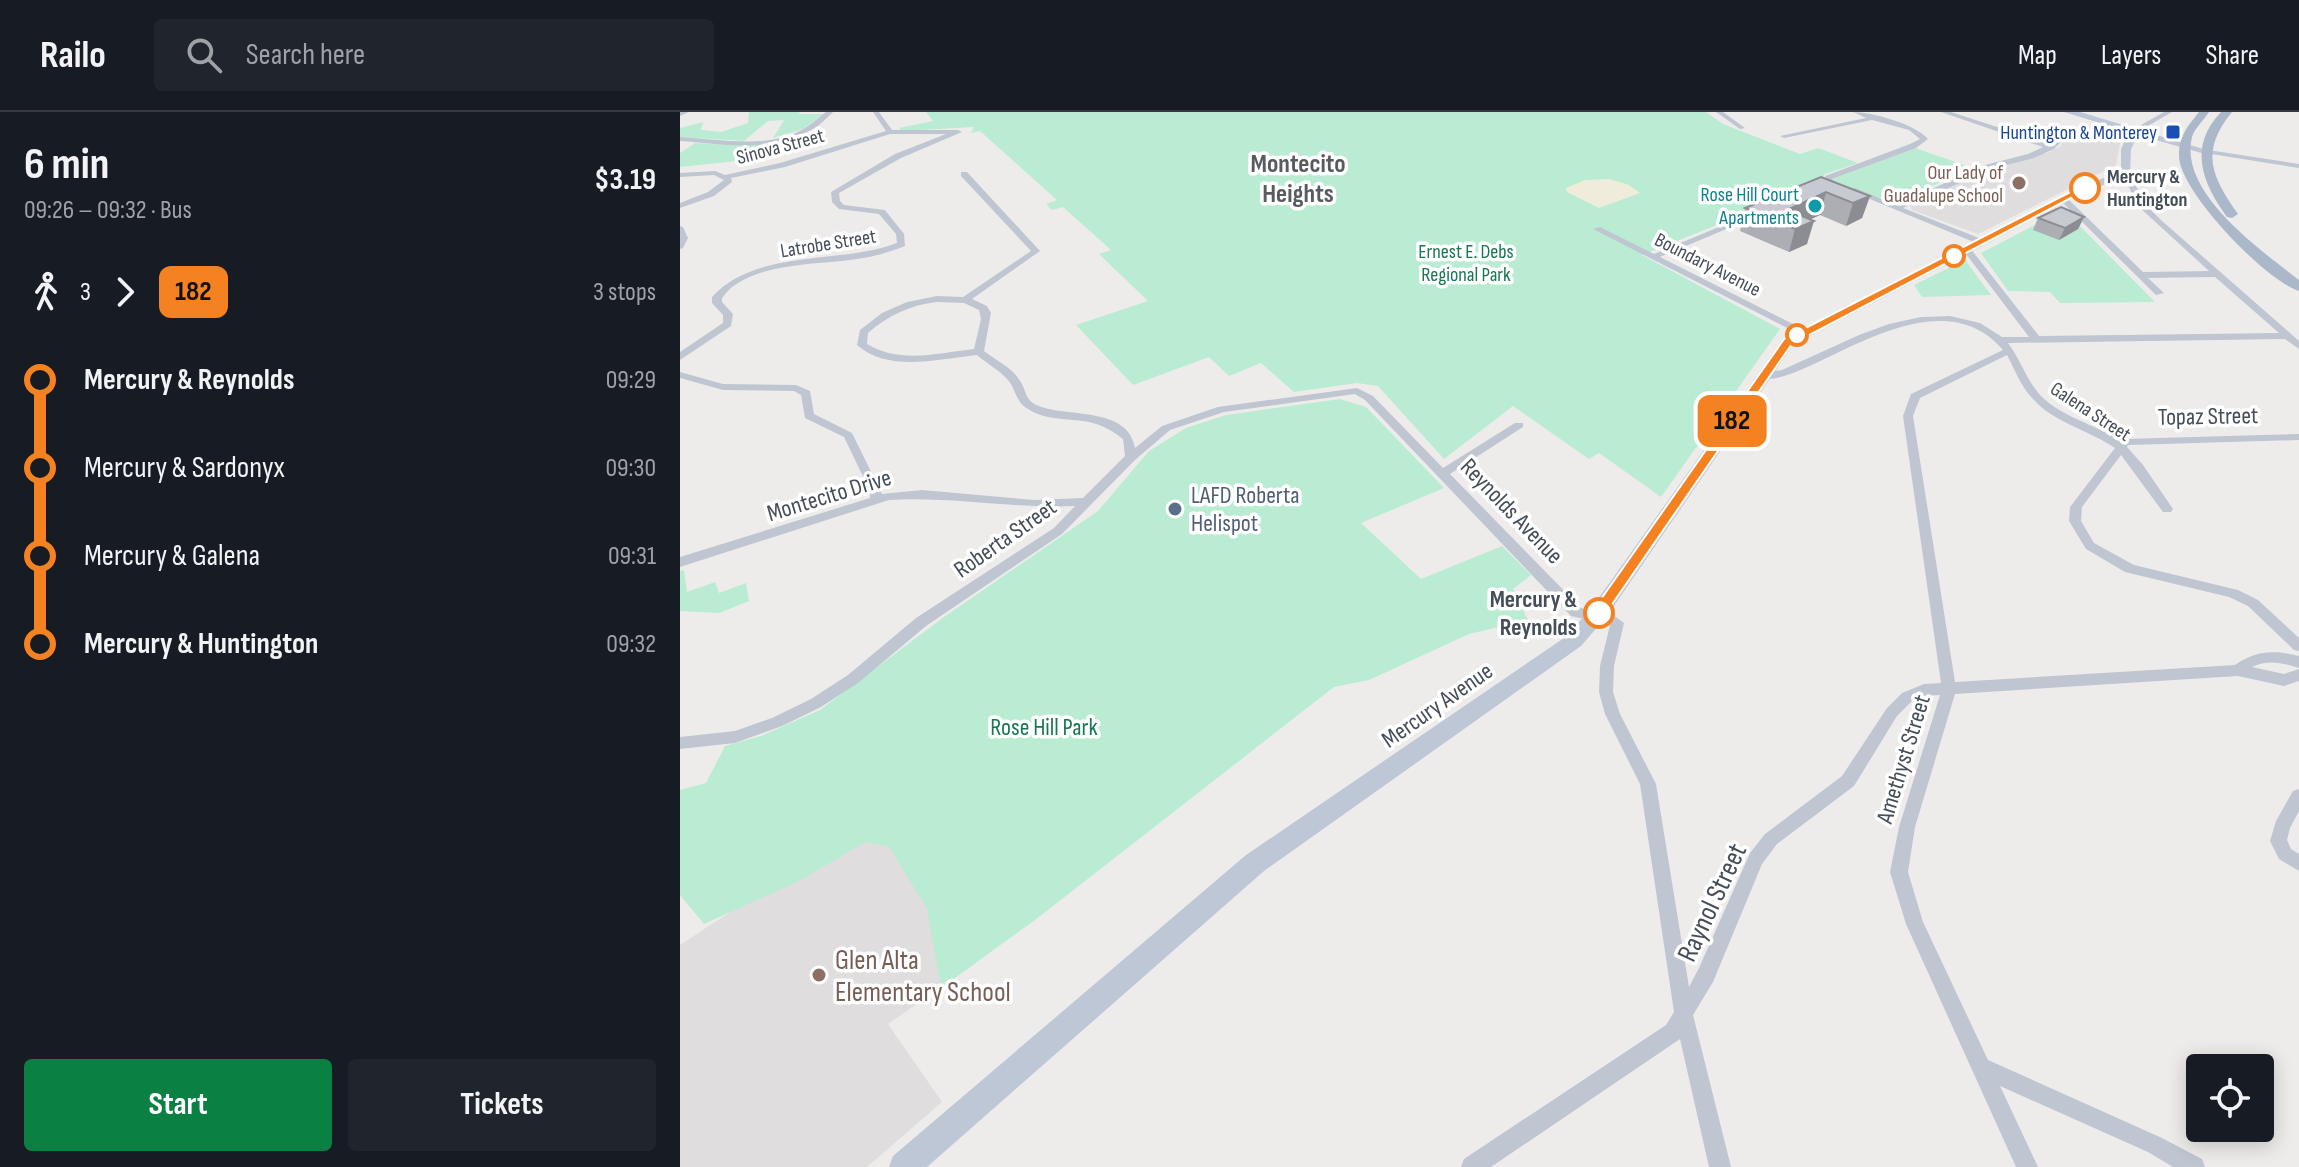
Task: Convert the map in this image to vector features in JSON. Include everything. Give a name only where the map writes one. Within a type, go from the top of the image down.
[{"type":"main road","points":[[2204,112],[2190,125],[2184,146],[2191,181],[2217,218],[2299,287]]},
{"type":"main road","points":[[2227,112],[2212,127],[2205,151],[2211,181],[2248,231],[2299,273]]},
{"type":"street","points":[[680,114],[686,112]]},
{"type":"street","points":[[680,139],[730,144],[772,140],[804,131],[830,112]]},
{"type":"street","points":[[876,112],[890,132]]},
{"type":"street","points":[[1719,112],[1742,128]]},
{"type":"street","points":[[1856,112],[1869,120]]},
{"type":"street","points":[[1944,112],[2051,147]]},
{"type":"street","points":[[2069,112],[2205,151],[2299,166]]},
{"type":"street","points":[[1895,208],[1988,167],[2031,156],[2051,147],[2058,135],[2134,132],[2169,112]]},
{"type":"street","points":[[1784,136],[1869,120],[1913,128],[1924,139],[1828,178],[1829,185],[1895,208],[1974,246],[2035,338]]},
{"type":"street","name":"Sinova Street","points":[[725,177],[782,165],[890,132]]},
{"type":"street","name":"Latrobe Street","points":[[680,357],[728,324],[728,314],[717,303],[717,297],[731,284],[780,267],[832,257],[883,254],[902,244],[900,234],[882,212],[842,207],[836,202],[835,192],[898,156],[958,132],[890,132]]},
{"type":"street","points":[[2134,132],[2126,149],[2126,174],[2142,205],[2299,346]]},
{"type":"street","points":[[680,175],[707,172],[729,180],[726,185],[680,206]]},
{"type":"street","points":[[964,174],[1036,251],[965,300]]},
{"type":"street","name":"Mercury Avenue","points":[[904,1167],[1255,863],[1558,653],[1595,618],[1788,342],[1802,332],[2064,200],[2107,179],[2126,174]]},
{"type":"street","points":[[2064,200],[2159,293]]},
{"type":"street","points":[[1654,257],[1774,207]]},
{"type":"street","points":[[680,229],[684,238],[680,246]]},
{"type":"street","name":"Boundary Avenue","points":[[1597,229],[1802,332]]},
{"type":"street","points":[[2140,275],[2218,274]]},
{"type":"street","points":[[979,352],[979,336],[988,318],[987,310],[982,305],[965,300],[936,298],[890,311],[863,332],[862,345],[871,352],[896,358],[979,352],[1014,379],[1017,395],[1028,408],[1109,421],[1128,438],[1131,457]]},
{"type":"street","points":[[1763,376],[1784,373],[1913,320],[1954,320],[1980,328],[2004,346]]},
{"type":"street","name":"Amethyst Street","points":[[2027,1167],[1915,924],[1899,872],[1907,827],[1949,689],[1908,416],[1915,396],[2004,346],[2035,338],[2287,336]]},
{"type":"street","name":"Galena Street","points":[[2004,346],[2026,387],[2040,402],[2120,447],[2167,509]]},
{"type":"street","points":[[680,375],[723,387],[796,388],[806,393],[809,416],[848,435],[876,491],[876,498]]},
{"type":"street","name":"Roberta Street","points":[[680,743],[735,737],[777,722],[816,703],[853,679],[921,622],[1058,531],[1131,457],[1166,428],[1222,409],[1357,391]]},
{"type":"street","name":"Reynolds Avenue","points":[[1357,391],[1369,398],[1576,612],[1612,619],[1617,623],[1606,690],[1609,704],[1648,784],[1684,1017],[1720,1167]]},
{"type":"street","points":[[1442,474],[1519,425]]},
{"type":"street","name":"Topaz Street","points":[[2120,447],[2134,440],[2299,437]]},
{"type":"street","points":[[2120,447],[2076,507],[2075,521],[2090,546],[2130,569],[2233,593],[2253,603],[2299,646]]},
{"type":"street","name":"Montecito Drive","points":[[680,562],[767,537],[876,498],[922,494],[1034,504],[1089,502]]},
{"type":"street","name":"Raynol Street","points":[[2238,670],[2266,655],[2299,662]]},
{"type":"street","name":"Raynol Street","points":[[1472,1167],[1673,1032],[1706,975],[1756,859],[1771,839],[1848,781],[1892,712],[1907,697],[1924,690],[2238,670],[2284,680],[2299,675]]},
{"type":"street","points":[[2299,796],[2282,826],[2278,841],[2285,854],[2299,863]]},
{"type":"street","points":[[1981,1067],[2155,1145],[2194,1167]]},
{"type":"shaded area","name":"Our Lady of Guadalupe School","points":[[2063,138],[2121,138],[2116,165],[1978,234],[1912,210],[1910,205],[1994,167],[2047,153],[2061,146]]},
{"type":"shaded area","name":"Glen Alta Elementary School","points":[[870,780],[976,963],[888,1024],[942,1102],[867,1167],[680,1167],[680,945],[846,836]]},
{"type":"green space","points":[[749,112],[823,114],[803,129],[773,138],[784,120],[768,121],[744,141],[680,137],[680,128],[703,122],[701,130],[721,132],[748,123]]},
{"type":"green space","name":"Ernest E. Debs Regional Park","points":[[926,112],[1706,112],[1723,124],[1800,154],[1818,148],[1858,163],[1825,174],[1817,185],[1642,255],[1780,329],[1661,497],[1599,453],[1589,459],[1513,406],[1444,459],[1378,386],[1357,383],[1294,392],[1261,363],[1229,376],[1209,357],[1133,385],[1076,325],[1148,301],[1099,254],[1111,250],[1063,207],[1052,210],[1046,204],[1057,200],[980,131],[971,133],[974,127],[902,131],[899,128],[933,121]]},
{"type":"green space","points":[[772,141],[773,153],[680,167],[680,153],[695,143],[728,145]]},
{"type":"green space","points":[[1915,148],[1973,168],[1893,203],[1830,180]]},
{"type":"green space","points":[[2064,210],[2155,302],[2060,303],[2050,292],[2008,291],[1981,253]]},
{"type":"green space","points":[[1965,260],[1991,295],[1922,297],[1914,285]]},
{"type":"green space","name":"Rose Hill Park","points":[[1340,399],[1366,407],[1444,488],[1361,523],[1421,579],[1502,546],[1531,575],[1513,589],[1528,620],[1469,634],[1369,680],[1334,687],[1035,920],[941,988],[927,908],[889,847],[865,842],[799,881],[704,924],[680,895],[680,790],[706,783],[725,746],[761,736],[820,710],[944,617],[1098,511],[1149,451],[1186,428],[1226,415]]},
{"type":"green space","points":[[684,570],[687,592],[715,582],[719,593],[746,583],[749,601],[719,613],[680,611],[680,571]]},
{"type":"sand","points":[[1609,179],[1629,185],[1640,193],[1599,208],[1567,192],[1566,188],[1585,180]]},
{"type":"building","points":[[1821,177],[1870,196],[1853,203],[1826,192],[1787,210],[1814,221],[1795,229],[1745,208]]},
{"type":"building","points":[[2061,207],[2084,217],[2065,228],[2038,218]]},
{"type":"bus line","name":"182","points":[[1599,613],[1788,342],[1802,332],[2085,188]]},
{"type":"place","name":"Huntington & Monterey","points":[[2173,132]]},
{"type":"place","name":"Our Lady of Guadalupe School","points":[[2019,183]]},
{"type":"place","name":"Mercury & Huntington","points":[[2085,188]]},
{"type":"place","name":"Rose Hill Court Apartments","points":[[1815,206]]},
{"type":"place","name":"LAFD Roberta Helispot","points":[[1175,509]]},
{"type":"place","name":"Mercury & Reynolds","points":[[1599,613]]},
{"type":"place","name":"Glen Alta Elementary School","points":[[819,975]]},
{"type":"district","name":"Montecito Heights","points":[[1298,178]]}]
